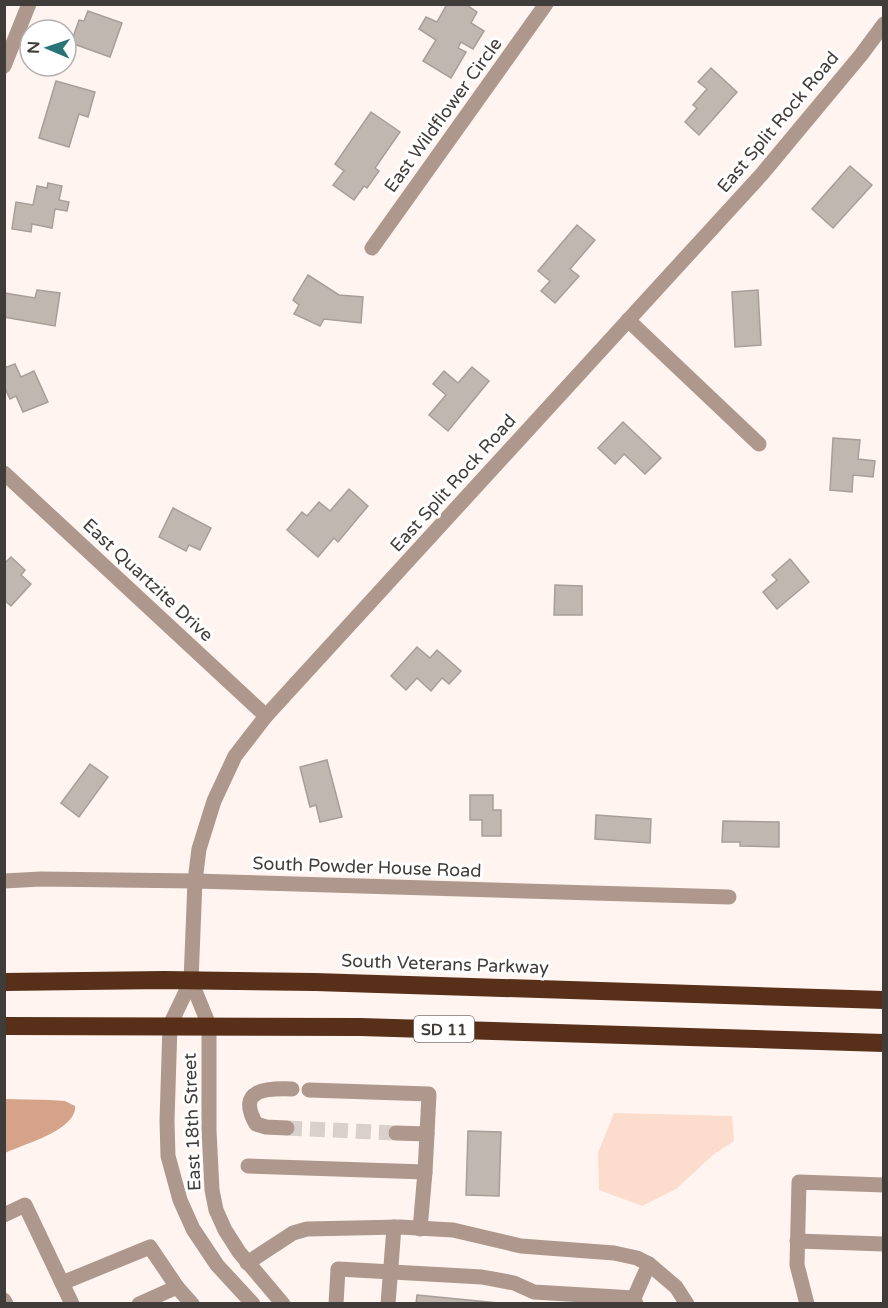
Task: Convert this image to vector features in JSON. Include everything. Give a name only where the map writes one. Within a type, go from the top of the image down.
[{"type":"highway","name":"South Veterans Parkway","points":[[4,982],[191,981],[457,985],[884,1000]]},
{"type":"highway","name":"SD 11","points":[[4,1026],[209,1025],[463,1029],[884,1043]]},
{"type":"street","points":[[4,66],[29,4]]},
{"type":"street","name":"East Wildflower Circle","points":[[372,248],[546,4]]},
{"type":"street","name":"East Split Rock Road","points":[[209,1025],[191,981],[195,881],[199,849],[214,801],[235,756],[266,716],[762,174],[884,24]]},
{"type":"street","points":[[628,320],[759,444]]},
{"type":"street","name":"East Quartzite Drive","points":[[4,473],[266,716]]},
{"type":"street","name":"South Powder House Road","points":[[4,881],[41,879],[195,881],[729,897]]},
{"type":"street","name":"East 18th Street","points":[[191,981],[170,1025],[167,1140],[172,1176],[193,1229],[203,1246],[217,1265],[253,1304]]},
{"type":"street","name":"East 18th Street","points":[[209,1025],[209,1130],[212,1190],[216,1210],[225,1230],[247,1263],[283,1304]]},
{"type":"street","points":[[287,1128],[256,1124],[250,1105],[259,1090],[292,1089]]},
{"type":"street","points":[[309,1090],[429,1094],[420,1229]]},
{"type":"street","points":[[396,1133],[427,1134]]},
{"type":"street","points":[[248,1166],[425,1172]]},
{"type":"street","points":[[807,1304],[797,1265],[799,1182],[884,1185]]},
{"type":"street","points":[[4,1215],[25,1205],[72,1304]]},
{"type":"street","points":[[247,1263],[292,1233],[307,1229],[394,1227],[453,1230],[521,1246],[614,1253],[637,1258],[649,1264],[676,1287],[687,1304]]},
{"type":"street","points":[[388,1304],[394,1227]]},
{"type":"street","points":[[797,1241],[884,1244]]},
{"type":"street","points":[[62,1283],[150,1247],[177,1287],[192,1304]]},
{"type":"street","points":[[336,1304],[338,1269],[482,1277],[514,1283],[534,1292],[635,1301],[649,1264]]},
{"type":"street","points":[[139,1304],[177,1287]]},
{"type":"shaded area","points":[[4,1099],[65,1101],[75,1106],[73,1115],[59,1129],[5,1153]]},
{"type":"shaded area","points":[[614,1113],[732,1116],[734,1141],[713,1155],[676,1189],[642,1206],[599,1190],[598,1153]]},
{"type":"building","points":[[447,4],[465,4],[477,12],[471,23],[484,31],[473,49],[461,42],[458,48],[466,52],[451,78],[423,61],[436,40],[419,29],[426,17],[437,22]]},
{"type":"building","points":[[88,11],[122,23],[110,57],[78,46],[78,23],[79,20],[84,21]]},
{"type":"building","points":[[711,68],[737,92],[699,135],[685,122],[697,108],[693,105],[707,89],[698,82]]},
{"type":"building","points":[[56,81],[95,92],[88,117],[79,114],[69,147],[39,138]]},
{"type":"building","points":[[371,112],[400,132],[375,168],[379,171],[367,188],[364,186],[354,200],[333,185],[344,171],[335,164]]},
{"type":"building","points":[[850,166],[872,185],[833,228],[812,209]]},
{"type":"building","points":[[48,183],[62,186],[59,200],[69,202],[67,211],[55,209],[52,228],[32,224],[31,232],[12,229],[16,202],[33,205],[37,186],[47,188]]},
{"type":"building","points":[[577,225],[595,240],[570,269],[579,276],[555,303],[541,291],[550,281],[538,271]]},
{"type":"building","points":[[308,275],[339,295],[363,297],[361,323],[324,319],[320,326],[294,314],[299,305],[293,300]]},
{"type":"building","points":[[37,290],[60,293],[55,326],[4,317],[4,293],[35,298]]},
{"type":"building","points":[[758,290],[761,345],[735,347],[732,292]]},
{"type":"building","points":[[15,364],[21,377],[34,371],[48,402],[23,412],[16,396],[10,399],[4,386],[4,368]]},
{"type":"building","points":[[472,367],[489,381],[448,431],[429,415],[446,395],[433,384],[444,371],[458,383]]},
{"type":"building","points":[[623,422],[661,458],[645,474],[624,454],[615,464],[598,448]]},
{"type":"building","points":[[833,438],[860,440],[858,459],[875,461],[873,477],[853,475],[852,492],[830,490]]},
{"type":"building","points":[[349,489],[368,506],[338,542],[334,538],[318,557],[287,530],[302,512],[307,516],[319,502],[330,511]]},
{"type":"building","points":[[173,508],[211,528],[200,550],[189,545],[186,551],[159,537]]},
{"type":"building","points":[[11,557],[25,570],[21,575],[31,584],[11,606],[4,600],[4,564]]},
{"type":"building","points":[[790,559],[809,582],[777,609],[763,592],[777,580],[772,575]]},
{"type":"building","points":[[555,585],[582,586],[582,615],[554,615]]},
{"type":"building","points":[[417,647],[430,658],[437,650],[461,671],[449,684],[442,678],[431,691],[417,678],[406,690],[391,676]]},
{"type":"building","points":[[327,760],[342,817],[320,822],[316,805],[310,807],[300,767]]},
{"type":"building","points":[[90,764],[108,777],[79,817],[61,803]]},
{"type":"building","points":[[470,795],[493,795],[493,810],[501,810],[501,836],[482,836],[482,820],[470,820]]},
{"type":"building","points":[[596,815],[651,819],[650,843],[595,839]]},
{"type":"building","points":[[723,821],[779,822],[779,847],[740,846],[740,842],[722,842]]},
{"type":"building","points":[[468,1131],[501,1132],[499,1196],[466,1195]]},
{"type":"building","points":[[417,1295],[509,1304],[416,1304]]},
{"type":"tunnel","points":[[287,1128],[396,1133]]}]
